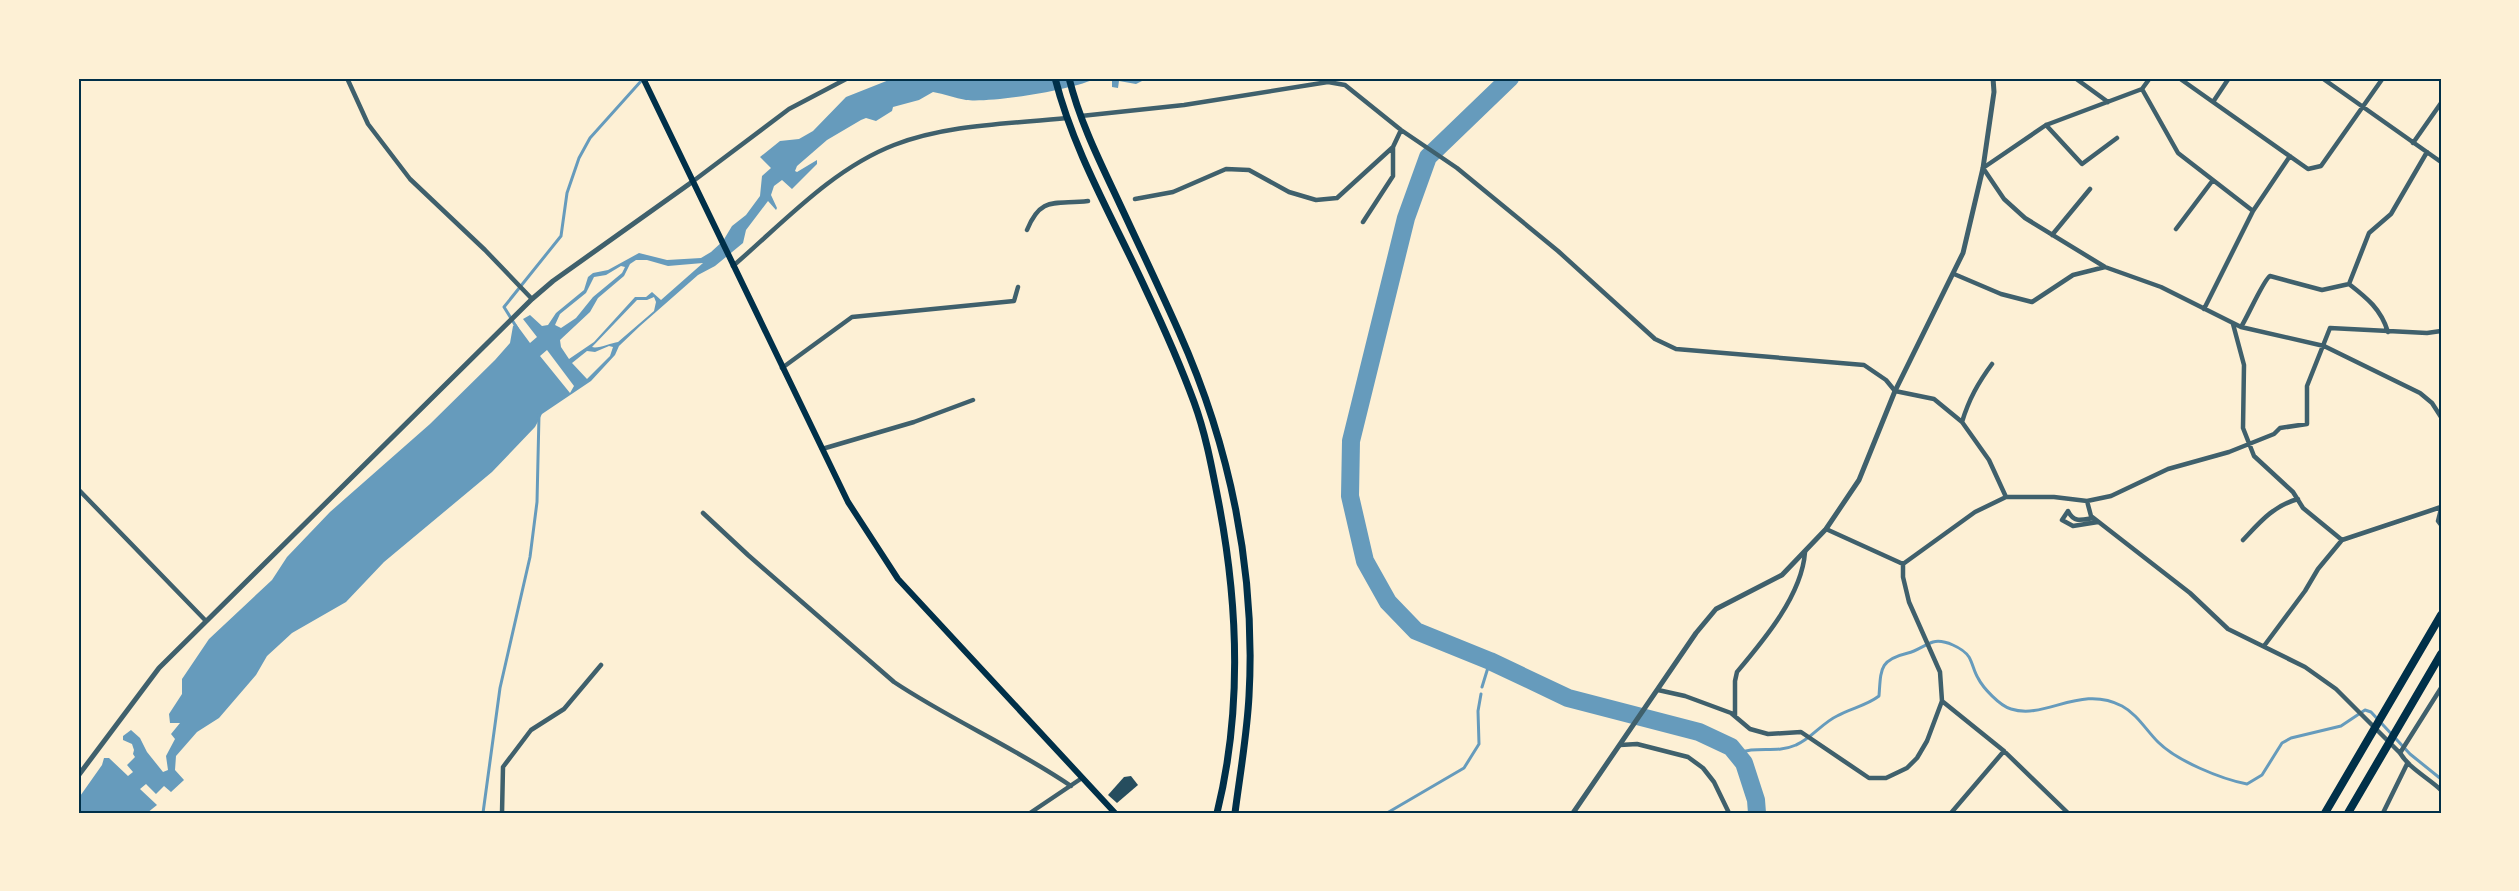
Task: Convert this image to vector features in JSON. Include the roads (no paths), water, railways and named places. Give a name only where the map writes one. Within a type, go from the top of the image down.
[{"type":"highway","points":[[2325,813],[2441,615]]},
{"type":"highway","points":[[2348,813],[2441,654]]},
{"type":"main road","points":[[643,78],[848,502],[898,579],[1115,813]]},
{"type":"main road","points":[[1054,78],[1065,114],[1086,166],[1170,342],[1194,403],[1207,447],[1227,543],[1236,652],[1230,739],[1216,813]]},
{"type":"main road","points":[[1069,78],[1080,116],[1181,336],[1221,443],[1230,482],[1248,592],[1250,651],[1249,696],[1235,813]]},
{"type":"street","points":[[347,78],[368,124],[411,180],[486,250],[532,299]]},
{"type":"street","points":[[78,776],[159,668],[532,299],[562,274],[692,182],[789,109],[848,78]]},
{"type":"street","points":[[1573,813],[1696,633],[1716,609],[1782,575],[1826,528],[1858,480],[1895,391],[1963,253],[1983,168],[1991,115],[1993,78]]},
{"type":"street","points":[[2075,78],[2108,102]]},
{"type":"street","points":[[1983,168],[2046,125],[2142,89],[2150,78]]},
{"type":"street","points":[[2179,78],[2308,169],[2321,166],[2383,78]]},
{"type":"street","points":[[2213,102],[2229,78]]},
{"type":"street","points":[[2322,78],[2441,162]]},
{"type":"street","points":[[1080,116],[1184,105],[1328,82],[1345,85],[1457,168],[1558,251],[1655,339],[1676,349],[1864,365],[1886,380],[1895,391],[1934,399],[1962,422],[1989,460],[2006,497]]},
{"type":"street","points":[[2142,89],[2178,153],[2253,211]]},
{"type":"street","points":[[2413,142],[2441,103]]},
{"type":"street","points":[[731,263],[831,182],[863,160],[895,145],[948,130],[1065,114]]},
{"type":"street","points":[[2046,125],[2082,164],[2117,138]]},
{"type":"street","points":[[1135,199],[1173,192],[1226,169],[1249,170],[1289,192],[1316,200],[1337,198],[1393,147],[1403,130]]},
{"type":"street","points":[[1363,222],[1393,177],[1393,147]]},
{"type":"street","points":[[2349,284],[2369,233],[2391,214],[2427,152]]},
{"type":"street","points":[[2204,309],[2253,211],[2290,156]]},
{"type":"street","points":[[1983,168],[2004,199],[2025,218],[2105,267],[2162,287],[2241,327],[2324,345],[2420,393],[2432,403],[2441,417]]},
{"type":"street","points":[[2176,229],[2213,180]]},
{"type":"street","points":[[2052,234],[2090,189]]},
{"type":"street","points":[[1027,230],[1033,214],[1042,205],[1088,201]]},
{"type":"street","points":[[1954,274],[2001,294],[2032,302],[2073,275],[2105,267]]},
{"type":"street","points":[[2241,327],[2255,305],[2265,279],[2270,276],[2322,291],[2349,284]]},
{"type":"street","points":[[2349,284],[2376,306],[2383,316],[2388,332]]},
{"type":"street","points":[[782,368],[852,317],[1014,301],[1018,287]]},
{"type":"street","points":[[2233,324],[2244,365],[2243,428],[2254,456],[2281,479],[2303,508],[2343,540]]},
{"type":"street","points":[[1658,690],[1685,696],[1731,712],[1750,729],[1768,734],[1801,732],[1869,778],[1886,778],[1906,768],[1917,758],[1927,741],[1942,701],[1940,672],[1909,602],[1903,577],[1904,564],[1975,512],[2006,497],[2054,496],[2087,501],[2111,496],[2168,469],[2229,452],[2274,434],[2280,428],[2307,424],[2307,386],[2330,328],[2388,332],[2441,331]]},
{"type":"street","points":[[1962,422],[1968,400],[1976,384],[1992,364]]},
{"type":"street","points":[[822,449],[914,422],[973,400]]},
{"type":"street","points":[[78,489],[206,621]]},
{"type":"street","points":[[78,501],[82,494]]},
{"type":"street","points":[[2243,540],[2282,503],[2298,500]]},
{"type":"street","points":[[2087,501],[2093,518],[2190,593],[2228,629],[2305,666],[2336,689],[2400,753],[2407,764],[2427,777],[2441,790]]},
{"type":"street","points":[[2264,646],[2305,591],[2318,569],[2343,540],[2441,508]]},
{"type":"street","points":[[2441,508],[2438,521],[2441,525]]},
{"type":"street","points":[[2093,518],[2078,521],[2072,518],[2068,511],[2062,519],[2073,526],[2098,522]]},
{"type":"street","points":[[703,513],[894,682],[1037,763],[1071,786]]},
{"type":"street","points":[[1826,528],[1904,564]]},
{"type":"street","points":[[1736,716],[1737,672],[1778,622],[1804,568],[1805,552]]},
{"type":"street","points":[[502,813],[503,767],[531,730],[564,708],[601,665]]},
{"type":"street","points":[[2400,753],[2441,687]]},
{"type":"street","points":[[1942,701],[2004,751],[2068,813]]},
{"type":"street","points":[[1620,746],[1637,744],[1688,757],[1703,768],[1714,782],[1729,813]]},
{"type":"street","points":[[1950,813],[2004,751]]},
{"type":"street","points":[[2384,813],[2407,764]]},
{"type":"street","points":[[1030,813],[1082,778]]},
{"type":"water","points":[[894,78],[1096,78],[1052,91],[993,100],[966,100],[933,92],[919,100],[893,107],[892,111],[876,121],[866,118],[861,120],[827,140],[797,166],[795,171],[797,172],[817,160],[817,164],[792,189],[782,180],[774,186],[771,195],[776,210],[768,201],[746,230],[743,243],[715,266],[698,275],[640,326],[619,346],[615,355],[591,381],[542,414],[535,427],[492,472],[384,562],[346,602],[292,633],[267,656],[256,675],[219,718],[197,732],[176,756],[175,770],[184,780],[171,792],[164,786],[156,794],[146,784],[140,789],[157,805],[147,813],[78,813],[78,799],[102,765],[104,758],[109,758],[128,776],[133,772],[127,765],[135,757],[134,750],[132,744],[123,740],[123,736],[131,730],[140,738],[147,752],[163,772],[168,770],[166,756],[175,739],[171,734],[180,723],[170,723],[169,714],[182,694],[182,679],[209,639],[272,580],[287,557],[330,512],[430,424],[495,360],[510,343],[513,326],[516,324],[530,343],[537,337],[523,319],[530,315],[542,326],[548,325],[556,313],[584,290],[588,277],[593,273],[608,270],[639,253],[667,260],[701,258],[711,252],[723,241],[732,226],[746,215],[760,196],[762,176],[771,168],[760,157],[780,141],[799,139],[813,131],[846,97]],"holes":[[[636,260],[647,260],[668,266],[703,263],[661,300],[652,292],[646,297],[635,297],[594,342],[569,359],[561,347],[560,340],[590,312],[598,298],[624,276],[630,264]],[[621,266],[625,267],[622,273],[593,297],[576,318],[561,328],[555,325],[560,314],[586,293],[594,277],[606,275]],[[654,297],[656,302],[654,311],[618,342],[592,347],[637,300]],[[609,346],[613,347],[610,356],[587,379],[572,363],[587,351],[595,352]],[[547,350],[574,386],[570,393],[540,356]]]},
{"type":"water","points":[[1112,78],[1148,78],[1136,84],[1119,81],[1118,88],[1112,87]]},
{"type":"waterway","points":[[1510,78],[1428,157],[1406,218],[1351,441],[1350,496],[1365,561],[1388,602],[1416,631],[1490,661],[1568,698],[1699,732],[1731,747],[1744,763],[1756,800],[1757,813]]},
{"type":"waterway","points":[[517,328],[504,307],[561,236],[567,193],[579,158],[590,138],[642,80]]},
{"type":"waterway","points":[[483,813],[500,688],[530,557],[537,502],[539,415]]},
{"type":"waterway","points":[[1737,754],[1751,750],[1788,748],[1807,739],[1842,713],[1879,696],[1881,672],[1892,659],[1937,641],[1962,650],[1984,687],[1997,701],[2011,709],[2037,710],[2078,700],[2107,700],[2127,709],[2158,742],[2176,756],[2212,774],[2236,782],[2247,784],[2262,775],[2282,743],[2291,738],[2341,726],[2365,710],[2371,712],[2410,754],[2441,779]]},
{"type":"waterway","points":[[1482,687],[1490,661]]},
{"type":"waterway","points":[[1387,813],[1464,768],[1479,744],[1478,711],[1481,694]]}]
